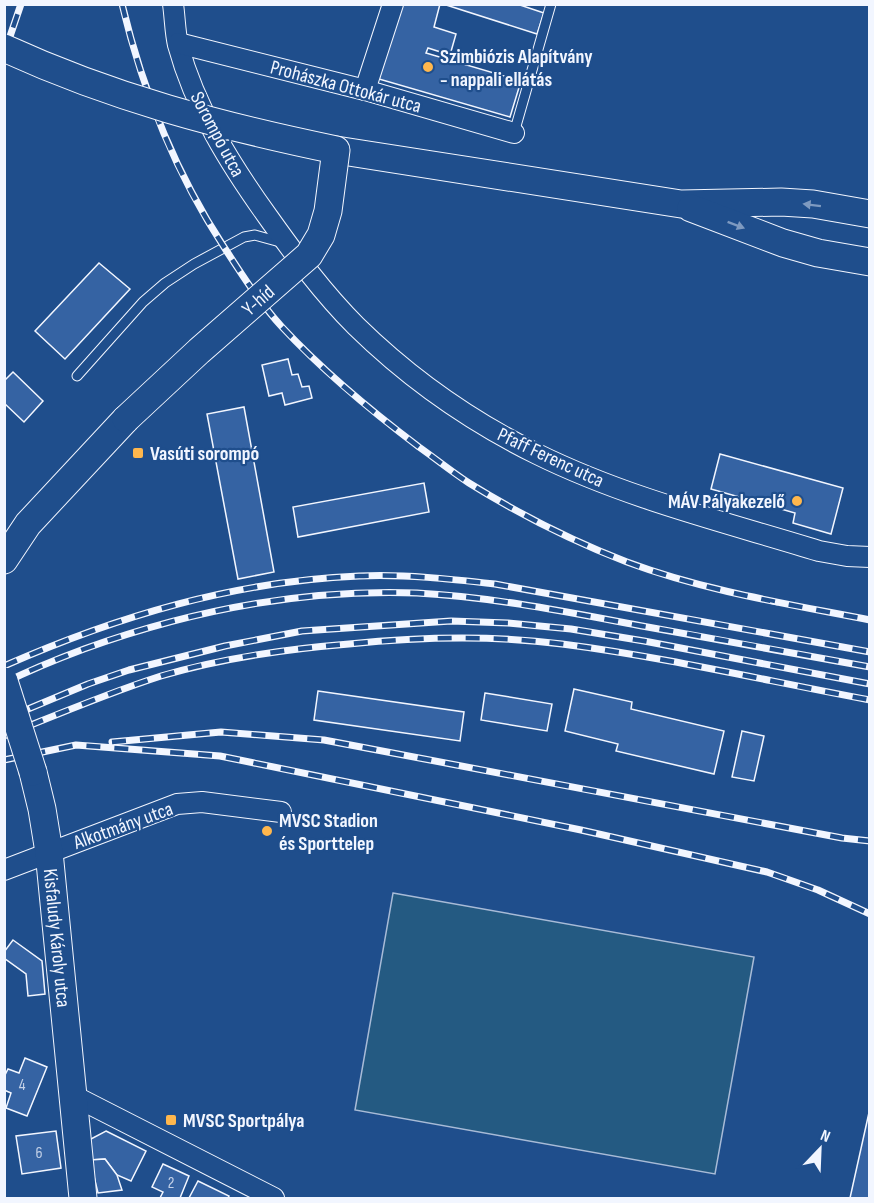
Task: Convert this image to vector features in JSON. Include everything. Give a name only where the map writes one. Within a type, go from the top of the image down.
[{"type":"main road","points":[[4,48],[78,80],[134,100],[253,132],[336,150],[681,204],[781,202],[813,204],[870,214]]},
{"type":"main road","name":"Y-híd","points":[[4,560],[28,524],[126,419],[199,351],[309,255],[321,235],[328,211],[336,150]]},
{"type":"main road","points":[[681,204],[783,243],[818,253],[870,262]]},
{"type":"main road","name":"Kisfaludy Károly utca","points":[[4,681],[33,772],[49,852],[83,1198]]},
{"type":"street","name":"Sorompó utca","points":[[173,4],[178,43],[195,95],[240,177],[292,250]]},
{"type":"street","points":[[365,90],[393,4]]},
{"type":"street","name":"Prohászka Ottokár utca","points":[[178,43],[365,90],[514,133]]},
{"type":"street","name":"Pfaff Ferenc utca","points":[[292,250],[355,326],[411,374],[457,408],[528,450],[586,476],[652,500],[819,551],[870,557]]},
{"type":"street","name":"Alkotmány utca","points":[[4,870],[177,804],[202,802],[281,812]]},
{"type":"street","points":[[74,1096],[274,1198]]},
{"type":"lane","points":[[514,133],[551,4]]},
{"type":"lane","points":[[76,376],[143,302],[204,258],[244,237],[255,235],[281,242],[292,250]]},
{"type":"shaded area","points":[[393,893],[754,957],[715,1174],[355,1110]]},
{"type":"building","name":"Szimbiózis Alapítvány - nappali ellátás","points":[[401,4],[440,4],[434,27],[456,34],[450,55],[428,48],[426,53],[521,81],[510,117],[379,79]]},
{"type":"building","name":"Szimbiózis Alapítvány - nappali ellátás","points":[[443,4],[517,4],[544,13],[537,34]]},
{"type":"building","points":[[99,263],[130,289],[65,359],[35,331]]},
{"type":"building","points":[[288,359],[292,375],[298,374],[302,387],[309,386],[312,398],[285,405],[282,393],[269,396],[262,365]]},
{"type":"building","points":[[13,372],[43,401],[24,422],[4,403],[4,381]]},
{"type":"building","points":[[244,407],[274,572],[238,579],[207,414]]},
{"type":"building","name":"MÁV Pályakezelő","points":[[720,454],[843,488],[831,534],[793,523],[795,513],[711,489]]},
{"type":"building","points":[[424,483],[429,512],[298,537],[293,507]]},
{"type":"building","points":[[574,689],[632,702],[631,709],[724,731],[714,774],[616,751],[618,744],[565,731]]},
{"type":"building","points":[[318,691],[464,712],[460,741],[314,720]]},
{"type":"building","points":[[485,693],[552,704],[547,731],[481,720]]},
{"type":"building","points":[[742,731],[764,736],[754,781],[732,777]]},
{"type":"building","points":[[13,940],[42,961],[45,994],[28,996],[26,974],[4,958],[4,952]]},
{"type":"building","points":[[25,1058],[47,1067],[27,1116],[6,1108],[11,1093],[4,1090],[4,1077],[8,1069],[19,1073]]},
{"type":"building","points":[[870,1108],[870,1198],[850,1198]]},
{"type":"building","points":[[56,1131],[61,1168],[22,1174],[16,1136]]},
{"type":"building","points":[[106,1131],[146,1151],[131,1181],[117,1175],[105,1159],[90,1160],[89,1140]]},
{"type":"building","points":[[105,1159],[117,1175],[122,1190],[98,1193],[90,1160]]},
{"type":"building","points":[[163,1164],[189,1176],[180,1198],[160,1198],[163,1192],[152,1187]]},
{"type":"building","points":[[198,1181],[229,1196],[228,1198],[189,1198]]},
{"type":"railway","points":[[4,54],[21,4]]},
{"type":"railway","points":[[122,4],[140,69],[162,130],[206,219],[244,278],[274,318],[314,360],[365,405],[469,483],[546,526],[606,554],[656,572],[717,589],[870,620]]},
{"type":"railway","points":[[4,666],[90,632],[178,604],[267,585],[359,576],[427,577],[495,584],[870,652]]},
{"type":"railway","points":[[4,683],[44,665],[124,635],[206,613],[290,599],[374,593],[445,595],[558,610],[870,667]]},
{"type":"railway","points":[[4,719],[88,684],[129,670],[225,646],[302,631],[451,621],[571,629],[870,684]]},
{"type":"railway","points":[[4,736],[141,683],[207,664],[302,649],[429,639],[509,639],[601,649],[870,700]]},
{"type":"railway","points":[[112,742],[221,732],[324,740],[842,838],[870,841]]},
{"type":"railway","points":[[4,760],[76,745],[220,756],[581,830],[767,872],[818,890],[870,914]]},
{"type":"fence","points":[[770,603],[779,605]]},
{"type":"place","name":"Szimbiózis Alapítvány - nappali ellátás","points":[[428,67]]},
{"type":"place","name":"Vasúti sorompó","points":[[138,453]]},
{"type":"place","name":"MÁV Pályakezelő","points":[[797,501]]},
{"type":"place","name":"MVSC Stadion és Sporttelep","points":[[267,831]]},
{"type":"place","name":"MVSC Sportpálya","points":[[171,1120]]}]
